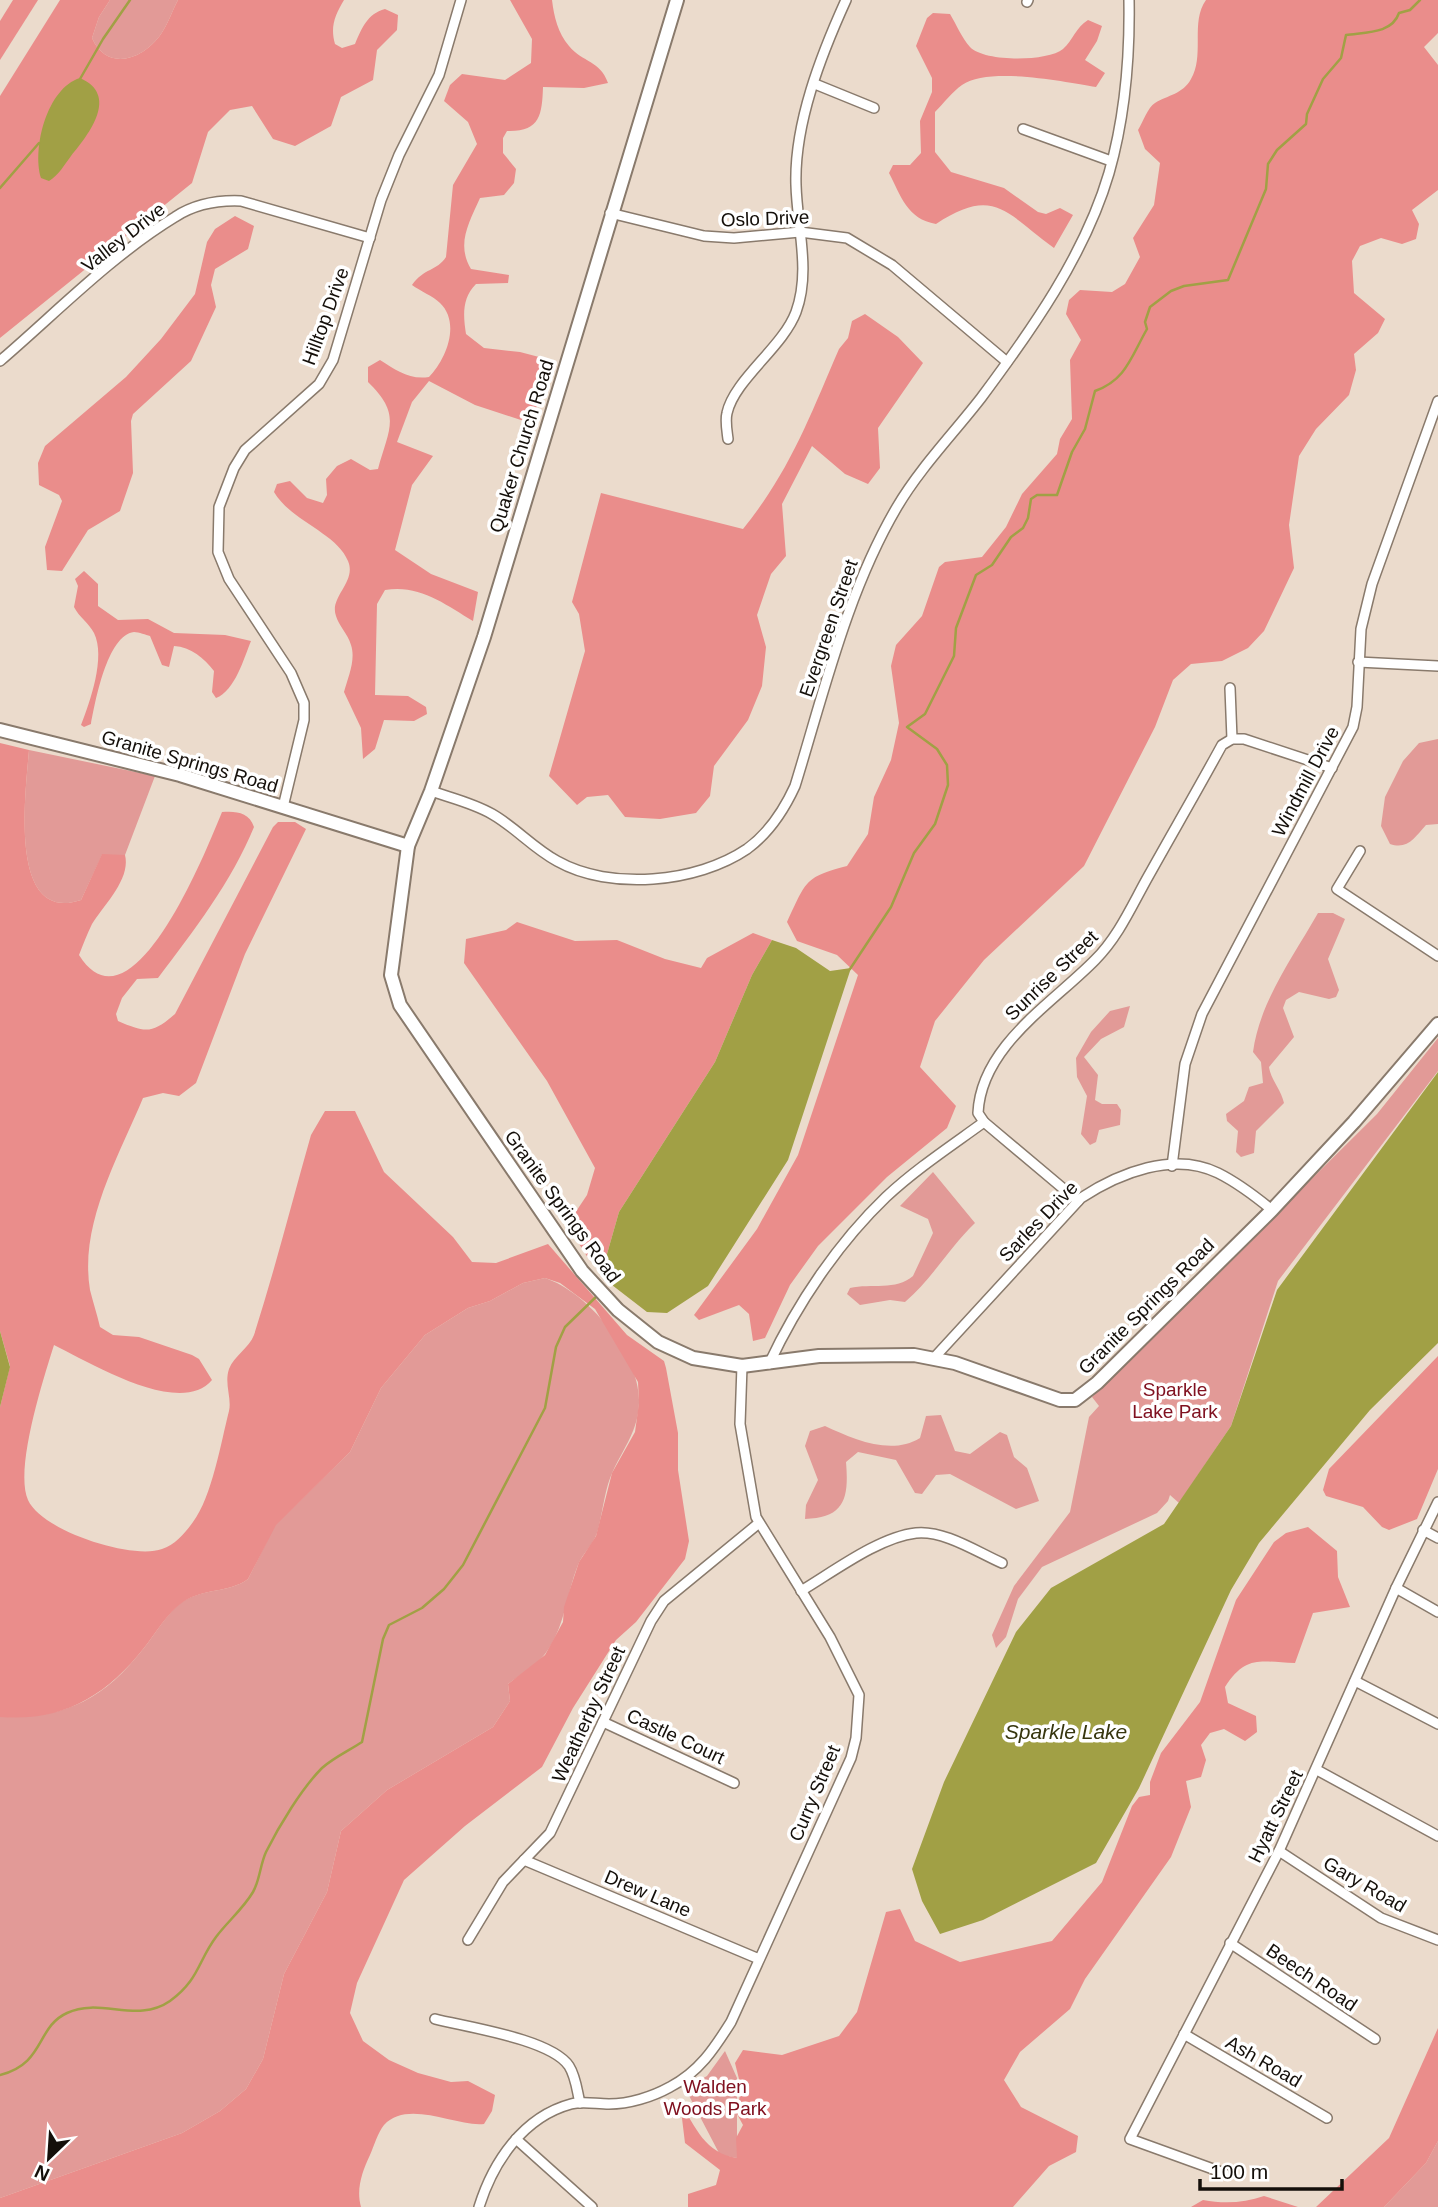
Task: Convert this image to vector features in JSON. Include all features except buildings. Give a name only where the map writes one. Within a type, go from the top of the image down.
[{"type":"street","name":"Hilltop Drive","points":[[284,807],[304,720],[304,703],[291,673],[229,579],[218,552],[219,506],[233,468],[245,450],[319,384],[333,359],[399,155],[439,75],[461,0]]},
{"type":"street","name":"Quaker Church Road","points":[[402,902],[408,846],[431,791],[484,637],[610,213],[677,0]]},
{"type":"street","points":[[728,439],[726,415],[731,400],[785,331],[796,312],[802,282],[796,183],[800,134],[846,0]]},
{"type":"street","name":"Evergreen Street","points":[[431,791],[491,814],[557,862],[604,877],[645,879],[713,867],[746,849],[774,822],[795,786],[860,581],[897,506],[1026,337],[1081,239],[1111,161],[1125,90],[1129,0]]},
{"type":"street","points":[[815,84],[874,108]]},
{"type":"street","points":[[1023,129],[1111,161]]},
{"type":"street","name":"Valley Drive","points":[[0,361],[117,261],[175,216],[202,205],[220,200],[241,201],[370,238]]},
{"type":"street","name":"Oslo Drive","points":[[610,213],[704,236],[734,239],[800,232],[846,238],[892,265],[1007,362]]},
{"type":"street","name":"Windmill Drive","points":[[1172,1166],[1185,1065],[1202,1014],[1230,956],[1353,727],[1357,707],[1360,629],[1372,584],[1438,401]]},
{"type":"street","points":[[1358,662],[1438,666]]},
{"type":"street","points":[[1230,688],[1232,739],[1271,746],[1332,768]]},
{"type":"street","name":"Granite Springs Road","points":[[0,730],[180,775],[408,846]]},
{"type":"street","name":"Sunrise Street","points":[[984,1122],[978,1113],[982,1091],[1020,1026],[1095,960],[1120,930],[1222,745],[1232,739]]},
{"type":"street","points":[[1360,851],[1337,890],[1438,956]]},
{"type":"street","name":"Granite Springs Road","points":[[402,902],[391,975],[400,1005],[582,1271],[618,1310],[658,1342],[693,1359],[742,1366],[871,1354],[933,1359],[999,1376],[1060,1400],[1075,1400],[1097,1383],[1272,1210],[1354,1122],[1438,1024]]},
{"type":"street","points":[[769,1364],[838,1252],[885,1198],[984,1122],[1078,1201]]},
{"type":"street","name":"Sarles Drive","points":[[933,1359],[1078,1201],[1109,1179],[1134,1170],[1191,1166],[1216,1172],[1272,1210]]},
{"type":"street","name":"Curry Street","points":[[580,2103],[612,2104],[652,2096],[683,2080],[698,2068],[731,2022],[850,1758],[856,1738],[859,1695],[831,1637],[759,1522],[750,1490],[740,1424],[742,1366]]},
{"type":"street","name":"Hyatt Street","points":[[1224,2173],[1130,2138],[1279,1851],[1396,1588],[1438,1502]]},
{"type":"street","name":"Weatherby Street","points":[[468,1940],[503,1882],[544,1840],[561,1813],[651,1621],[664,1601],[759,1522]]},
{"type":"street","points":[[1423,1531],[1438,1538]]},
{"type":"street","points":[[801,1591],[872,1549],[917,1533],[960,1544],[1002,1563]]},
{"type":"street","points":[[1396,1588],[1438,1612]]},
{"type":"street","points":[[1355,1681],[1438,1724]]},
{"type":"street","name":"Castle Court","points":[[603,1722],[734,1783]]},
{"type":"street","points":[[1317,1770],[1438,1836]]},
{"type":"street","name":"Gary Road","points":[[1279,1851],[1381,1918],[1438,1940]]},
{"type":"street","name":"Drew Lane","points":[[524,1860],[759,1959]]},
{"type":"street","name":"Beech Road","points":[[1230,1943],[1375,2039]]},
{"type":"street","points":[[435,2019],[542,2047],[568,2064],[575,2078],[580,2103],[570,2104],[538,2121],[516,2139],[495,2168],[479,2207]]},
{"type":"street","name":"Ash Road","points":[[1184,2034],[1327,2118]]},
{"type":"street","points":[[516,2139],[592,2207]]},
{"type":"green space","points":[[110,0],[178,0],[163,30],[153,43],[135,56],[116,59],[99,49],[92,38],[99,17]]},
{"type":"green space","points":[[1438,739],[1438,824],[1426,825],[1406,844],[1390,844],[1381,826],[1385,797],[1403,761],[1419,743]]},
{"type":"green space","points":[[29,750],[155,776],[125,855],[102,855],[81,900],[57,902],[41,893],[31,874],[26,849],[25,822]]},
{"type":"green space","points":[[1318,913],[1333,913],[1345,919],[1328,959],[1339,990],[1336,997],[1329,999],[1299,992],[1286,1000],[1283,1008],[1294,1037],[1269,1067],[1284,1103],[1256,1131],[1254,1153],[1241,1157],[1236,1152],[1238,1131],[1227,1121],[1226,1114],[1244,1101],[1249,1087],[1263,1083],[1261,1062],[1253,1052],[1257,1033],[1270,997]]},
{"type":"green space","points":[[1130,1006],[1124,1027],[1101,1039],[1084,1057],[1098,1075],[1095,1100],[1102,1104],[1117,1104],[1121,1110],[1120,1125],[1099,1130],[1096,1142],[1090,1145],[1081,1134],[1087,1096],[1077,1077],[1076,1058],[1091,1032],[1110,1011]]},
{"type":"green space","name":"Sparkle Lake Park","points":[[1438,1038],[1438,1071],[1278,1281],[1231,1426],[1179,1503],[1170,1495],[1157,1513],[1042,1567],[1018,1599],[1006,1637],[996,1648],[992,1635],[1014,1586],[1070,1512],[1089,1417],[1099,1406],[1092,1397],[1377,1114]]},
{"type":"green space","points":[[933,1172],[975,1223],[905,1302],[890,1300],[860,1305],[847,1294],[850,1288],[891,1285],[913,1276],[933,1233],[928,1219],[900,1206]]},
{"type":"green space","points":[[545,1278],[578,1297],[609,1328],[631,1366],[639,1403],[633,1430],[610,1478],[597,1533],[578,1565],[552,1644],[537,1662],[508,1684],[510,1701],[493,1727],[387,1790],[341,1831],[327,1892],[284,1974],[263,2059],[246,2089],[220,2111],[182,2133],[0,2198],[0,1717],[45,1714],[82,1702],[114,1681],[129,1666],[182,1602],[199,1594],[233,1587],[248,1579],[275,1525],[350,1452],[381,1388],[425,1335],[468,1308],[490,1301],[523,1283]]},
{"type":"green space","points":[[941,1415],[955,1451],[970,1454],[1000,1432],[1007,1435],[1014,1457],[1027,1468],[1039,1501],[1016,1509],[950,1474],[936,1475],[922,1494],[915,1493],[896,1460],[858,1452],[846,1462],[846,1486],[842,1504],[829,1515],[805,1519],[806,1505],[818,1480],[805,1446],[810,1431],[825,1426],[872,1444],[897,1446],[920,1438],[926,1416]]},
{"type":"green space","name":"Walden Woods Park","points":[[725,2051],[737,2078],[737,2158],[720,2155],[685,2088],[707,2076]]},
{"type":"green space","points":[[1438,2141],[1438,2207],[1384,2207],[1426,2163]]},
{"type":"shaded area","points":[[13,0],[38,0],[0,60],[0,21]]},
{"type":"shaded area","points":[[60,0],[110,0],[99,17],[92,38],[99,49],[116,59],[135,56],[153,43],[163,30],[178,0],[344,0],[333,27],[335,44],[342,48],[355,44],[369,18],[385,9],[398,15],[397,30],[377,50],[373,80],[341,97],[331,126],[295,146],[273,139],[252,106],[230,110],[208,132],[192,183],[0,338],[0,96]]},
{"type":"shaded area","points":[[510,0],[552,0],[557,24],[565,41],[574,52],[596,66],[608,83],[584,88],[543,87],[542,106],[537,120],[533,125],[518,131],[507,131],[503,138],[503,153],[516,169],[514,183],[504,195],[480,198],[468,225],[464,242],[471,269],[509,275],[508,283],[476,284],[471,289],[465,307],[466,334],[484,348],[539,357],[547,365],[543,391],[530,423],[475,405],[429,381],[412,402],[397,442],[433,456],[412,485],[395,550],[431,574],[478,592],[473,621],[442,602],[420,593],[385,590],[377,604],[375,695],[408,696],[426,707],[427,714],[414,721],[384,720],[375,749],[363,759],[361,728],[344,692],[353,657],[351,645],[337,620],[335,609],[349,576],[348,561],[334,542],[291,511],[274,492],[277,484],[290,481],[307,498],[323,503],[327,495],[326,479],[337,466],[351,459],[370,470],[378,469],[390,422],[385,404],[368,382],[368,367],[380,360],[397,371],[422,378],[429,377],[441,361],[449,341],[450,321],[437,300],[412,285],[446,257],[453,185],[477,144],[468,122],[444,101],[450,85],[462,74],[505,80],[531,63],[532,39]]},
{"type":"shaded area","points":[[1206,0],[1438,0],[1438,33],[1424,47],[1438,65],[1438,190],[1412,210],[1419,224],[1416,239],[1402,244],[1381,238],[1360,246],[1352,261],[1354,293],[1385,319],[1378,333],[1354,354],[1356,370],[1349,395],[1316,429],[1299,456],[1289,525],[1294,568],[1264,631],[1248,648],[1222,661],[1191,664],[1173,680],[1155,727],[1084,866],[984,960],[935,1021],[920,1067],[956,1106],[947,1128],[887,1177],[818,1246],[790,1285],[765,1338],[753,1341],[749,1314],[739,1305],[699,1320],[694,1315],[757,1229],[798,1155],[858,975],[837,955],[797,941],[787,922],[808,884],[822,874],[847,866],[868,834],[874,797],[891,760],[899,723],[891,666],[896,645],[922,616],[939,567],[945,562],[982,557],[1006,527],[1022,494],[1057,454],[1060,439],[1072,419],[1070,360],[1081,340],[1066,314],[1069,300],[1080,290],[1112,292],[1125,284],[1140,257],[1133,238],[1154,205],[1160,163],[1145,149],[1138,130],[1152,105],[1180,91],[1191,79],[1197,60],[1199,18]]},
{"type":"shaded area","points":[[933,13],[950,14],[970,47],[977,52],[1001,58],[1030,58],[1055,53],[1063,49],[1080,26],[1088,20],[1102,26],[1097,41],[1085,60],[1105,73],[1096,87],[1028,77],[974,79],[951,94],[935,112],[935,152],[951,172],[1004,188],[1038,212],[1046,214],[1060,208],[1073,215],[1054,248],[1010,215],[986,205],[956,213],[936,224],[926,221],[912,212],[897,190],[889,173],[893,165],[910,165],[921,153],[920,121],[932,92],[932,78],[916,46],[927,18]]},
{"type":"shaded area","points":[[235,216],[254,226],[248,249],[215,269],[211,285],[216,307],[191,361],[133,414],[133,473],[120,511],[88,530],[62,571],[47,570],[45,547],[62,501],[59,495],[39,485],[38,463],[45,446],[126,377],[161,339],[195,294],[207,242],[215,229]]},
{"type":"shaded area","points":[[865,314],[898,337],[923,363],[878,428],[880,468],[868,484],[845,474],[812,446],[782,504],[786,556],[771,574],[757,615],[766,647],[762,686],[748,720],[714,766],[710,796],[696,813],[660,819],[625,817],[608,795],[587,797],[577,805],[549,776],[585,651],[579,614],[572,602],[601,493],[743,529],[774,486],[786,464],[839,349],[848,338],[852,321]]},
{"type":"shaded area","points":[[84,571],[98,584],[98,606],[118,620],[148,619],[174,633],[225,635],[251,641],[238,673],[228,689],[216,698],[212,692],[214,671],[201,658],[186,648],[174,646],[169,667],[162,665],[150,636],[134,632],[116,645],[104,671],[91,724],[84,727],[81,725],[98,667],[94,633],[74,607],[78,586],[75,579]]},
{"type":"shaded area","points":[[0,743],[29,750],[25,794],[26,849],[31,874],[41,893],[57,902],[81,900],[102,854],[125,855],[126,864],[120,882],[92,924],[79,955],[100,975],[122,973],[144,956],[165,928],[185,895],[222,812],[241,814],[252,822],[254,827],[235,867],[185,943],[158,978],[137,979],[122,998],[116,1014],[118,1021],[135,1028],[154,1028],[175,1014],[273,827],[278,822],[295,822],[306,829],[245,954],[196,1083],[179,1096],[163,1093],[143,1098],[103,1191],[90,1240],[90,1290],[100,1327],[113,1335],[139,1337],[192,1355],[199,1359],[212,1380],[197,1390],[179,1393],[157,1390],[111,1374],[54,1345],[27,1446],[25,1486],[28,1500],[37,1511],[69,1532],[110,1547],[130,1550],[148,1551],[167,1547],[193,1522],[206,1498],[219,1453],[230,1406],[227,1380],[229,1369],[254,1335],[311,1135],[325,1111],[355,1111],[384,1172],[453,1237],[472,1262],[496,1263],[548,1244],[627,1335],[664,1361],[666,1368],[678,1433],[678,1470],[689,1541],[685,1559],[636,1622],[616,1640],[573,1708],[542,1767],[465,1826],[404,1880],[357,1983],[350,2013],[363,2041],[389,2060],[418,2073],[451,2082],[468,2081],[495,2095],[492,2111],[484,2124],[406,2114],[384,2125],[361,2181],[361,2207],[0,2207],[0,2198],[182,2133],[220,2111],[246,2089],[263,2059],[284,1974],[327,1892],[341,1831],[387,1790],[493,1727],[510,1701],[508,1684],[545,1655],[563,1622],[564,1607],[579,1562],[596,1536],[612,1473],[635,1432],[639,1403],[638,1382],[595,1309],[560,1283],[545,1278],[523,1283],[490,1301],[468,1308],[425,1335],[381,1388],[350,1452],[276,1525],[248,1579],[233,1587],[199,1594],[183,1602],[114,1680],[81,1702],[44,1715],[0,1717],[0,1407],[10,1366],[0,1331]]},
{"type":"shaded area","points":[[517,922],[575,941],[617,940],[665,959],[701,968],[707,958],[753,933],[772,940],[752,975],[715,1062],[619,1212],[605,1261],[590,1261],[567,1225],[587,1195],[595,1168],[547,1081],[464,963],[466,939],[506,930]]},
{"type":"shaded area","points":[[1438,1356],[1438,1469],[1417,1519],[1389,1530],[1382,1527],[1363,1507],[1326,1496],[1323,1490],[1329,1469]]},
{"type":"shaded area","points":[[1308,1527],[1337,1551],[1338,1577],[1350,1607],[1313,1613],[1295,1663],[1255,1662],[1240,1669],[1233,1676],[1225,1687],[1228,1703],[1256,1716],[1257,1732],[1245,1741],[1224,1729],[1210,1733],[1201,1745],[1206,1760],[1201,1777],[1186,1781],[1191,1807],[1171,1857],[1085,1979],[1070,2009],[1020,2052],[1004,2080],[1021,2107],[1078,2136],[1076,2152],[1049,2166],[1013,2207],[688,2207],[688,2194],[716,2185],[720,2170],[685,2143],[680,2102],[709,2145],[737,2158],[736,2138],[743,2125],[737,2114],[741,2087],[735,2063],[743,2050],[782,2055],[839,2036],[857,2012],[886,1912],[900,1909],[915,1941],[960,1962],[1052,1941],[1102,1882],[1132,1806],[1139,1797],[1150,1795],[1150,1782],[1161,1753],[1200,1702],[1236,1600],[1274,1542],[1286,1533]]},
{"type":"shaded area","points":[[1438,2028],[1438,2141],[1426,2163],[1384,2207],[1316,2207],[1389,2138]]},
{"type":"shaded area","points":[[1264,2196],[1298,2207],[1191,2207],[1203,2200],[1234,2202]]},
{"type":"water","points":[[80,78],[92,85],[98,94],[97,115],[86,136],[49,181],[41,178],[39,166],[45,120],[59,94],[68,84]]},
{"type":"water","points":[[772,940],[796,948],[830,971],[851,968],[788,1160],[708,1286],[667,1313],[647,1312],[612,1285],[605,1261],[619,1212],[715,1062],[752,975]]},
{"type":"water","name":"Sparkle Lake","points":[[1438,1072],[1438,1343],[1370,1410],[1259,1543],[1231,1590],[1139,1788],[1096,1863],[983,1920],[940,1934],[922,1901],[912,1869],[944,1782],[1016,1632],[1051,1588],[1164,1524],[1231,1426],[1277,1290]]},
{"type":"water","points":[[0,1331],[10,1367],[0,1407]]},
{"type":"waterway","points":[[80,79],[130,0]]},
{"type":"waterway","points":[[850,969],[891,907],[914,853],[935,824],[948,785],[947,765],[937,749],[907,727],[925,714],[954,656],[956,628],[976,575],[992,565],[1011,537],[1023,528],[1028,518],[1031,499],[1037,495],[1057,495],[1072,452],[1085,429],[1095,391],[1114,381],[1127,366],[1147,329],[1145,322],[1150,307],[1171,291],[1184,286],[1228,280],[1266,189],[1268,164],[1277,150],[1306,124],[1307,114],[1323,79],[1341,58],[1346,35],[1384,28],[1390,25],[1399,13],[1410,10],[1420,0]]},
{"type":"waterway","points":[[0,188],[39,143]]},
{"type":"waterway","points":[[0,2075],[25,2063],[50,2027],[67,2013],[93,2008],[145,2010],[170,2001],[187,1986],[216,1937],[253,1892],[266,1852],[284,1819],[314,1776],[336,1757],[362,1742],[383,1639],[389,1625],[422,1608],[444,1589],[463,1565],[545,1408],[556,1347],[565,1327],[599,1294]]}]
